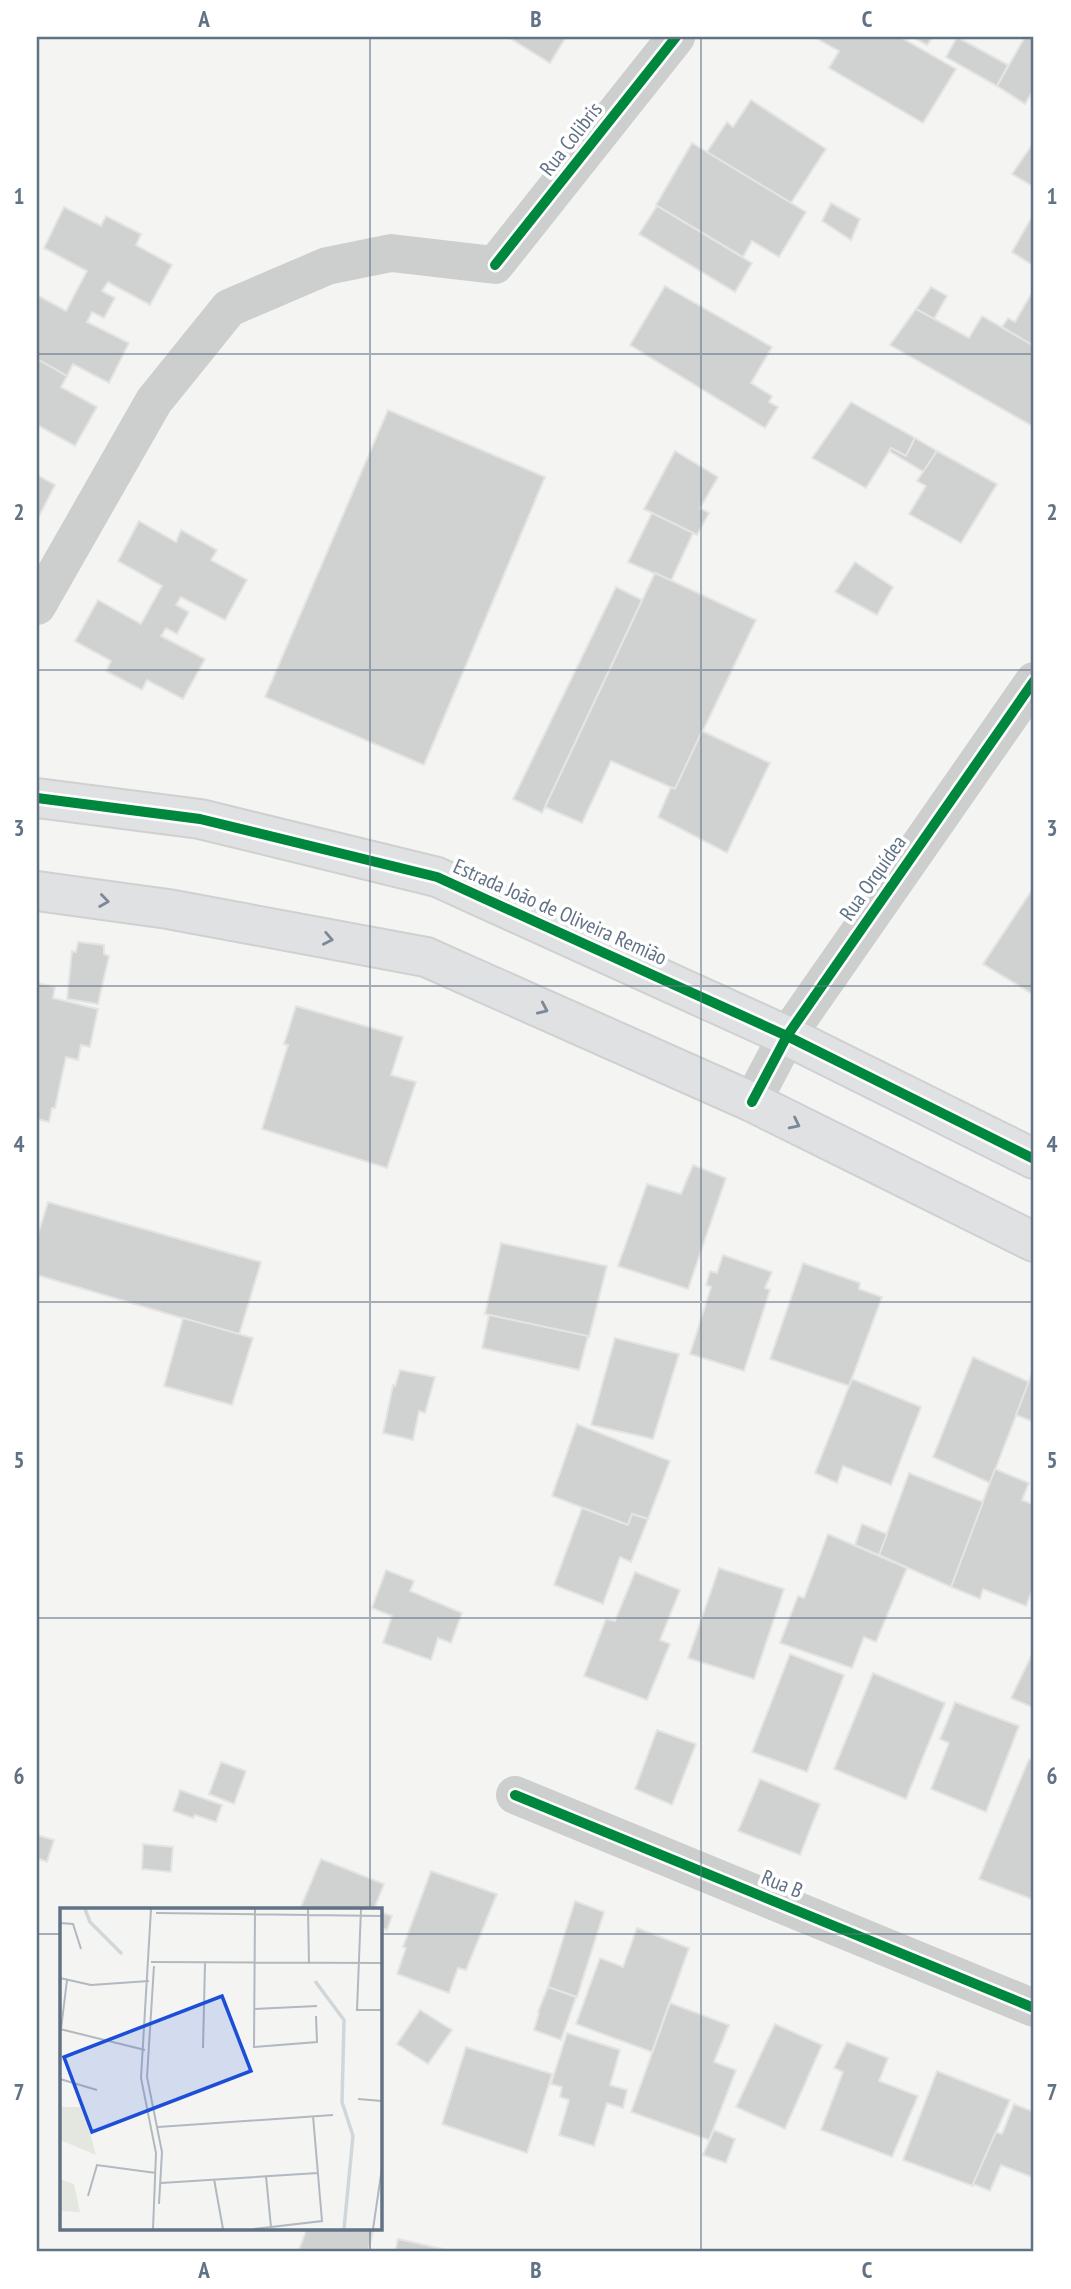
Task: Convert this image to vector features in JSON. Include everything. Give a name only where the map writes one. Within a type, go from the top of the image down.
[{"type":"main road","name":"Estrada João de Oliveira Remião","points":[[37,798],[200,819],[437,877],[787,1036],[1034,1159]]},
{"type":"main road","points":[[37,891],[168,909],[426,957],[752,1102],[1034,1242]]},
{"type":"street","name":"Rua Colibris","points":[[37,606],[153,401],[229,308],[327,266],[391,253],[495,265],[676,37]]},
{"type":"street","name":"Rua Orquídea","points":[[752,1102],[787,1036],[1034,681]]},
{"type":"street","name":"Rua B","points":[[515,1795],[1034,2008]]},
{"type":"building","points":[[508,37],[566,37],[550,63]]},
{"type":"building","points":[[814,37],[900,37],[956,69],[923,123],[829,68],[839,51]]},
{"type":"building","points":[[913,37],[933,37],[927,45]]},
{"type":"building","points":[[957,37],[1008,65],[997,86],[946,57]]},
{"type":"building","points":[[1025,37],[1034,37],[1034,88],[1025,104],[997,86]]},
{"type":"building","points":[[751,100],[826,149],[791,203],[707,152],[727,122],[733,127]]},
{"type":"building","points":[[1034,142],[1034,187],[1012,174]]},
{"type":"building","points":[[692,143],[806,212],[779,257],[752,241],[743,257],[656,205]]},
{"type":"building","points":[[831,203],[860,219],[851,240],[822,221]]},
{"type":"building","points":[[657,206],[752,263],[735,292],[639,234]]},
{"type":"building","points":[[64,207],[101,226],[106,216],[141,234],[136,245],[172,265],[150,305],[108,282],[102,291],[115,298],[104,318],[92,312],[87,322],[129,343],[109,383],[73,364],[67,376],[37,359],[37,295],[66,311],[87,271],[44,248]]},
{"type":"building","points":[[1034,213],[1034,266],[1012,252]]},
{"type":"building","points":[[665,286],[772,347],[751,383],[772,396],[769,402],[778,407],[765,428],[630,345]]},
{"type":"building","points":[[931,287],[947,296],[934,319],[916,309]]},
{"type":"building","points":[[1034,289],[1034,346],[1002,327],[1008,318],[1015,322]]},
{"type":"building","points":[[916,309],[969,338],[982,316],[1034,346],[1034,427],[890,345]]},
{"type":"building","points":[[37,359],[67,376],[61,387],[97,407],[75,446],[37,425]]},
{"type":"building","points":[[851,402],[915,438],[906,456],[891,448],[866,488],[812,458]]},
{"type":"building","points":[[388,410],[545,477],[424,765],[265,697]]},
{"type":"building","points":[[915,438],[937,451],[924,472],[889,451],[891,448],[906,456]]},
{"type":"building","points":[[675,451],[718,477],[700,508],[709,513],[697,535],[644,509]]},
{"type":"building","points":[[937,451],[997,484],[961,543],[909,514],[926,486],[917,481]]},
{"type":"building","points":[[37,475],[55,485],[37,520]]},
{"type":"building","points":[[652,513],[693,533],[671,581],[628,562]]},
{"type":"building","points":[[139,521],[176,542],[181,530],[217,550],[211,560],[247,580],[225,620],[181,597],[176,605],[189,612],[177,634],[166,628],[161,636],[205,659],[183,699],[147,680],[142,690],[106,671],[111,661],[75,641],[98,600],[141,624],[162,586],[118,561]]},
{"type":"building","points":[[855,562],[893,587],[877,615],[835,592]]},
{"type":"building","points":[[655,573],[756,620],[675,789],[611,761],[582,823],[545,807]]},
{"type":"building","points":[[616,587],[642,600],[542,813],[513,799]]},
{"type":"building","points":[[702,731],[770,763],[727,853],[658,817],[671,787],[675,789]]},
{"type":"building","points":[[1034,887],[1034,995],[983,964]]},
{"type":"building","points":[[78,942],[104,945],[104,954],[109,956],[98,1004],[67,999],[72,951],[76,952]]},
{"type":"building","points":[[37,983],[55,987],[53,998],[98,1009],[90,1047],[81,1045],[78,1060],[66,1057],[55,1108],[52,1108],[49,1122],[37,1119]]},
{"type":"building","points":[[296,1006],[403,1037],[391,1075],[416,1082],[387,1168],[262,1129],[288,1045],[284,1044]]},
{"type":"building","points":[[693,1165],[726,1178],[688,1289],[618,1266],[647,1184],[681,1194]]},
{"type":"building","points":[[48,1202],[261,1262],[239,1335],[37,1275],[37,1238]]},
{"type":"building","points":[[501,1243],[607,1266],[589,1337],[485,1314]]},
{"type":"building","points":[[723,1255],[772,1272],[765,1288],[770,1290],[744,1371],[690,1354],[711,1287],[706,1285],[710,1271],[717,1273]]},
{"type":"building","points":[[803,1263],[860,1283],[859,1289],[882,1297],[849,1386],[770,1359]]},
{"type":"building","points":[[489,1315],[588,1336],[579,1370],[482,1348]]},
{"type":"building","points":[[183,1318],[253,1338],[232,1405],[164,1386]]},
{"type":"building","points":[[615,1338],[679,1354],[653,1439],[591,1425]]},
{"type":"building","points":[[973,1357],[1029,1382],[990,1483],[933,1457]]},
{"type":"building","points":[[1034,1368],[1034,1422],[1016,1415]]},
{"type":"building","points":[[400,1370],[435,1377],[425,1413],[419,1411],[413,1440],[383,1433],[393,1385],[395,1386]]},
{"type":"building","points":[[852,1379],[921,1407],[891,1485],[843,1466],[837,1483],[815,1473]]},
{"type":"building","points":[[577,1424],[670,1461],[648,1519],[632,1514],[628,1525],[552,1496]]},
{"type":"building","points":[[995,1469],[1029,1483],[1022,1500],[1034,1505],[1034,1585],[1026,1606],[983,1589],[980,1599],[951,1587]]},
{"type":"building","points":[[909,1473],[983,1502],[951,1587],[879,1555]]},
{"type":"building","points":[[582,1508],[628,1525],[632,1514],[648,1519],[631,1562],[620,1557],[603,1604],[554,1585]]},
{"type":"building","points":[[862,1524],[887,1534],[879,1555],[855,1545]]},
{"type":"building","points":[[828,1534],[907,1568],[876,1642],[864,1637],[852,1668],[780,1643],[798,1596],[804,1598]]},
{"type":"building","points":[[719,1568],[784,1589],[754,1679],[688,1658]]},
{"type":"building","points":[[386,1570],[414,1581],[410,1591],[462,1613],[451,1643],[438,1638],[431,1660],[383,1643],[392,1616],[372,1608]]},
{"type":"building","points":[[635,1572],[680,1590],[660,1640],[670,1644],[647,1700],[584,1676],[606,1619],[615,1621]]},
{"type":"building","points":[[1034,1650],[1034,1708],[1011,1698]]},
{"type":"building","points":[[790,1654],[844,1675],[807,1772],[752,1752]]},
{"type":"building","points":[[873,1673],[945,1703],[906,1799],[834,1769]]},
{"type":"building","points":[[955,1702],[1019,1726],[986,1812],[931,1789],[949,1743],[940,1739]]},
{"type":"building","points":[[657,1730],[696,1744],[672,1805],[635,1789]]},
{"type":"building","points":[[1029,1759],[1034,1761],[1034,1900],[979,1879]]},
{"type":"building","points":[[221,1762],[246,1771],[234,1804],[209,1794]]},
{"type":"building","points":[[760,1779],[820,1804],[800,1855],[738,1831]]},
{"type":"building","points":[[180,1790],[222,1805],[216,1822],[173,1811]]},
{"type":"building","points":[[37,1835],[54,1840],[47,1862],[37,1858]]},
{"type":"building","points":[[143,1844],[173,1847],[171,1872],[142,1869]]},
{"type":"building","points":[[321,1859],[384,1884],[374,1908],[300,1908]]},
{"type":"building","points":[[431,1871],[497,1894],[466,1970],[458,1968],[449,1993],[397,1974],[406,1948],[403,1947]]},
{"type":"building","points":[[575,1901],[604,1912],[577,1997],[548,1987]]},
{"type":"building","points":[[382,1913],[392,1916],[387,1930],[382,1929]]},
{"type":"building","points":[[637,1928],[689,1948],[652,2052],[576,2024],[600,1958],[623,1967]]},
{"type":"building","points":[[548,1987],[576,1997],[561,2040],[534,2030]]},
{"type":"building","points":[[670,2003],[729,2025],[714,2062],[736,2070],[709,2140],[631,2112]]},
{"type":"building","points":[[420,2010],[452,2030],[428,2064],[397,2044]]},
{"type":"building","points":[[775,2024],[822,2045],[785,2129],[736,2107]]},
{"type":"building","points":[[567,2033],[620,2050],[610,2085],[627,2090],[623,2108],[607,2103],[594,2146],[559,2135],[569,2100],[560,2097],[562,2087],[551,2084]]},
{"type":"building","points":[[847,2042],[888,2058],[879,2081],[918,2096],[892,2157],[821,2130],[843,2072],[834,2068]]},
{"type":"building","points":[[466,2047],[552,2074],[527,2153],[442,2124]]},
{"type":"building","points":[[937,2071],[1010,2100],[973,2186],[903,2160]]},
{"type":"building","points":[[1014,2104],[1034,2112],[1034,2178],[1001,2165],[990,2191],[973,2184],[996,2132],[1002,2134]]},
{"type":"building","points":[[714,2130],[735,2139],[726,2163],[703,2155]]},
{"type":"building","points":[[306,2230],[374,2230],[368,2252],[299,2250]]},
{"type":"building","points":[[398,2239],[456,2252],[395,2252]]},
{"type":"cycle path","points":[[495,265],[676,37]]},
{"type":"cycle path","points":[[752,1102],[787,1036],[1034,681]]},
{"type":"cycle path","points":[[37,798],[200,819],[437,877],[787,1036],[1034,1159]]},
{"type":"cycle path","points":[[515,1795],[1034,2008]]}]
